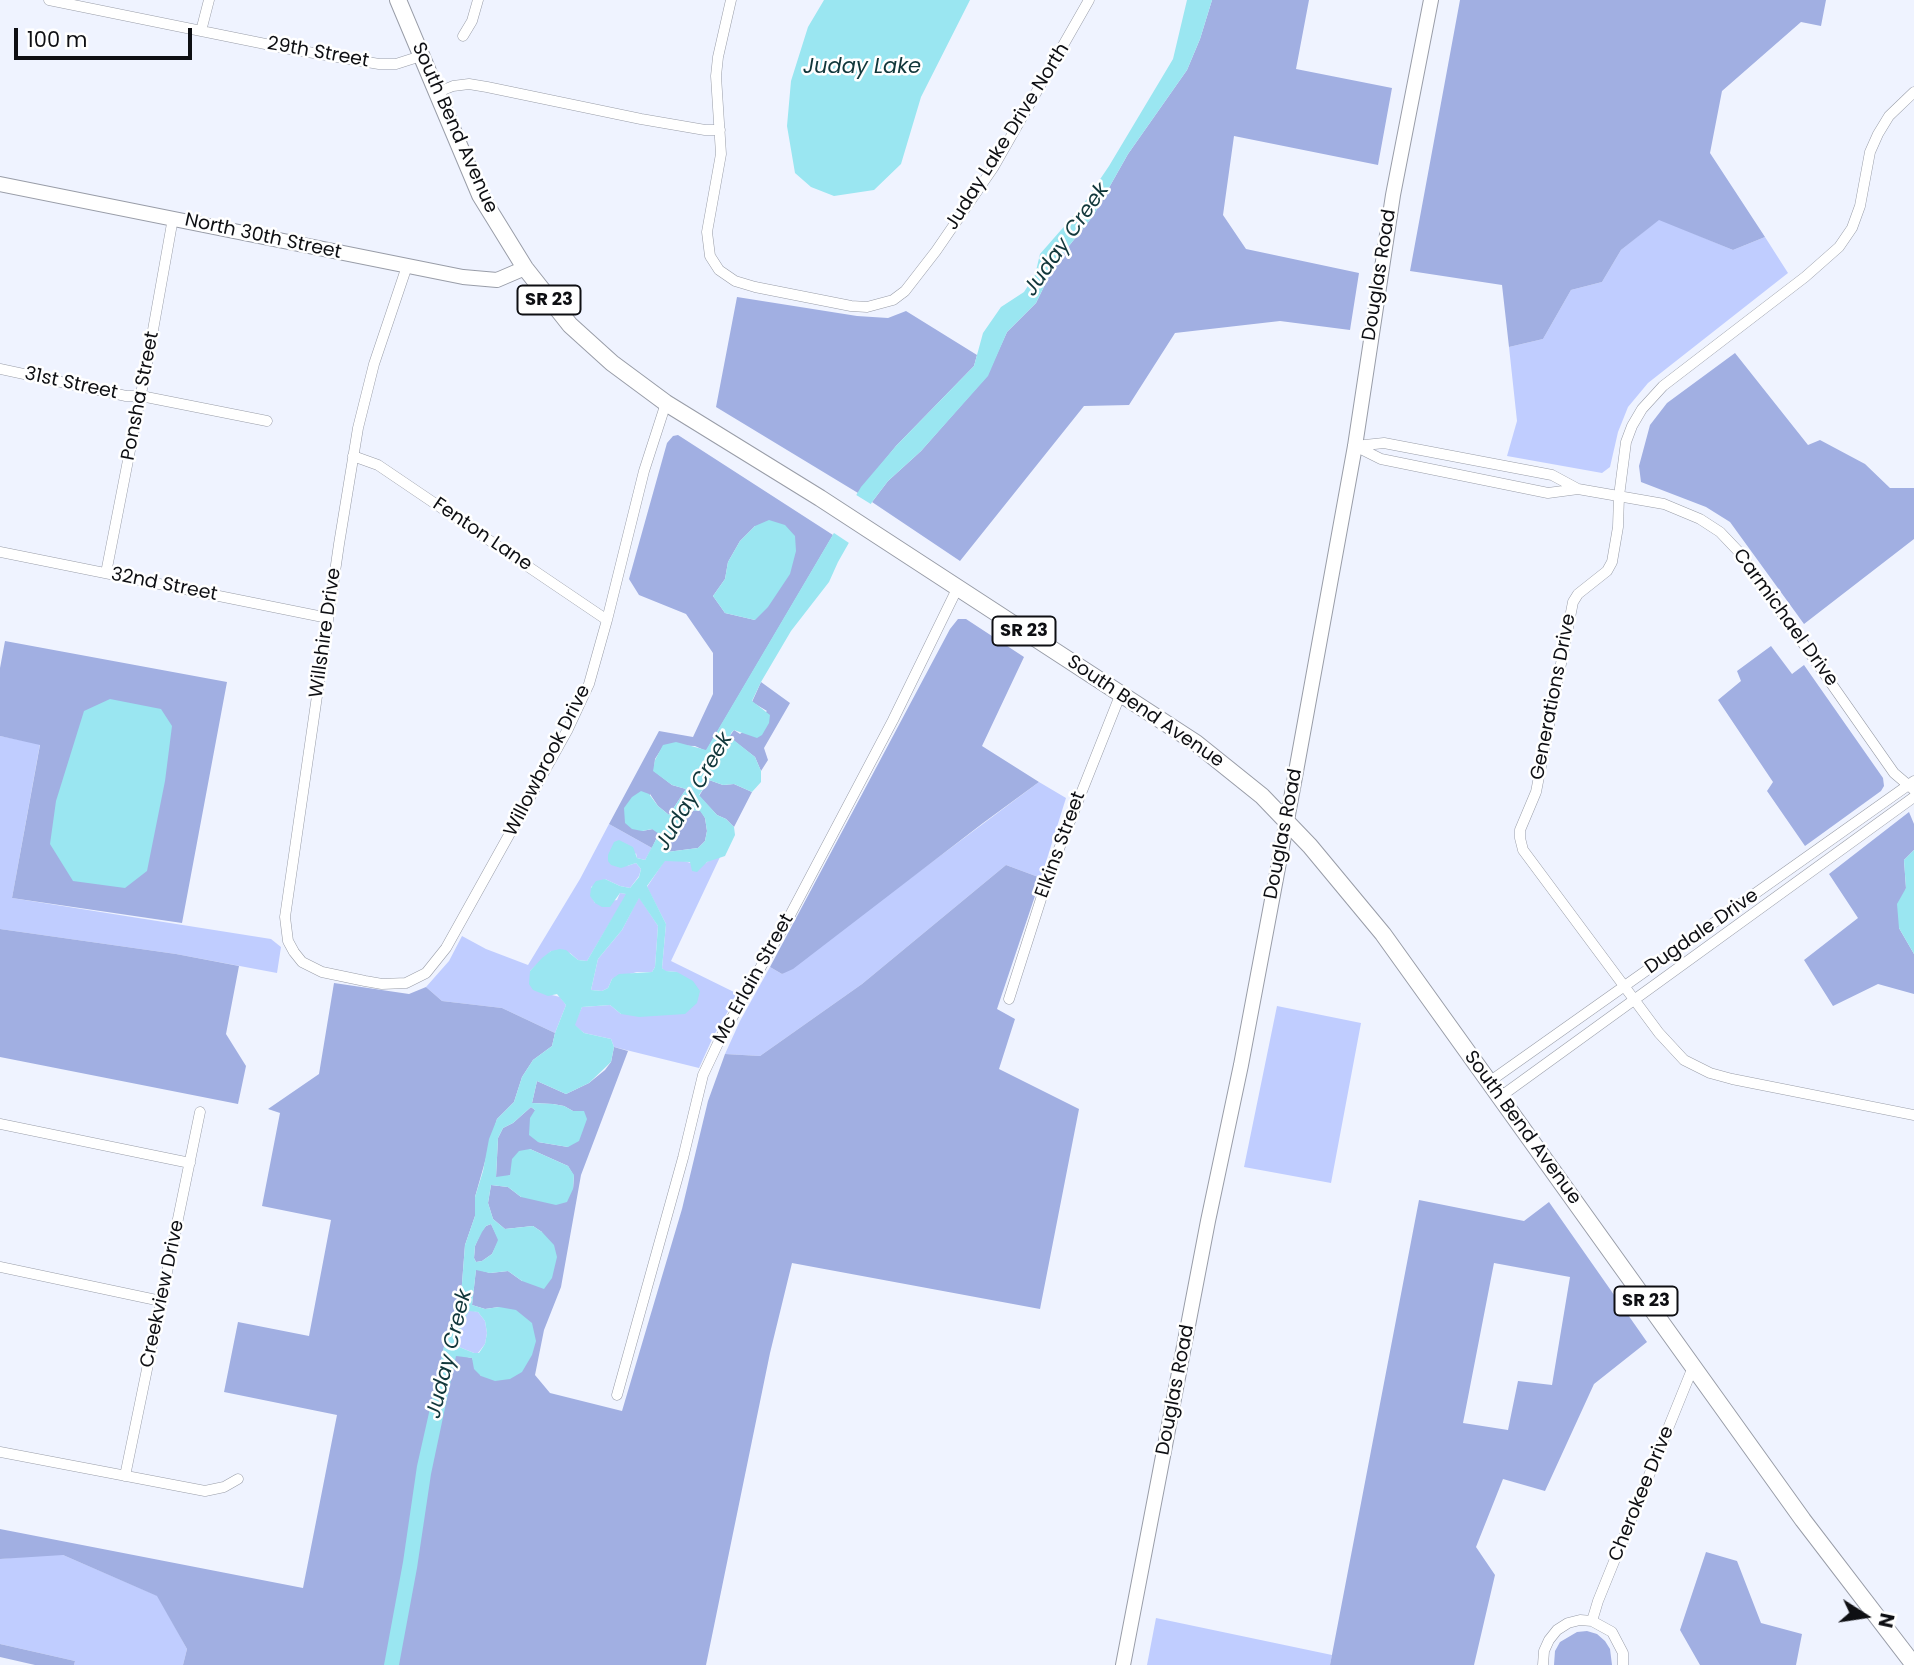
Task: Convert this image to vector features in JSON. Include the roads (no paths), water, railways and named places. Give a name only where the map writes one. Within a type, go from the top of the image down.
[{"type":"main road","name":"South Bend Avenue","points":[[398,0],[480,195],[525,268],[570,324],[612,363],[666,403],[820,498],[1196,743],[1262,796],[1338,878],[1383,934],[1803,1520],[1914,1665]]},
{"type":"street","name":"29th Street","points":[[49,0],[379,64],[396,64],[421,56]]},
{"type":"street","points":[[201,31],[209,0]]},
{"type":"street","points":[[463,36],[472,21],[478,0]]},
{"type":"street","points":[[436,93],[453,86],[486,87],[641,119],[720,131],[716,76],[731,0]]},
{"type":"street","name":"Juday Lake Drive North","points":[[720,131],[720,170],[707,232],[707,245],[712,261],[729,278],[755,287],[851,306],[867,307],[893,300],[905,291],[936,251],[993,168],[1089,0]]},
{"type":"street","name":"Douglas Road","points":[[1123,1665],[1208,1221],[1241,1065],[1355,446],[1392,195],[1431,0]]},
{"type":"street","name":"Generations Drive","points":[[1914,92],[1889,116],[1878,134],[1870,152],[1860,206],[1852,228],[1839,247],[1805,277],[1663,386],[1642,409],[1626,442],[1612,562],[1607,571],[1578,594],[1573,602],[1536,792],[1520,830],[1523,850],[1673,1051],[1684,1060],[1710,1073],[1914,1115]]},
{"type":"street","name":"North 30th Street","points":[[0,184],[480,280],[497,280],[525,268]]},
{"type":"street","name":"Ponsha Street","points":[[106,573],[173,218]]},
{"type":"street","name":"Willshire Drive","points":[[338,976],[302,962],[288,941],[285,917],[354,456],[368,386],[407,266]]},
{"type":"street","name":"31st Street","points":[[0,369],[126,396],[141,396],[267,421]]},
{"type":"street","name":"Willowbrook Drive","points":[[338,976],[382,984],[406,983],[426,973],[437,962],[462,922],[579,706],[597,661],[644,471],[666,403]]},
{"type":"street","name":"Carmichael Drive","points":[[1355,446],[1384,443],[1552,475],[1578,489],[1664,505],[1700,519],[1720,532],[1740,552],[1894,773],[1912,786]]},
{"type":"street","name":"Carmichael Drive","points":[[1355,446],[1381,459],[1548,494],[1578,489]]},
{"type":"street","name":"Fenton Lane","points":[[354,456],[378,465],[607,620]]},
{"type":"street","points":[[1457,473],[1460,458]]},
{"type":"street","name":"32nd Street","points":[[0,552],[328,618]]},
{"type":"street","name":"Mc Erlain Street","points":[[617,1395],[682,1165],[698,1091],[710,1059],[887,732],[957,589]]},
{"type":"street","name":"Elkins Street","points":[[1009,999],[1049,874],[1121,694]]},
{"type":"street","name":"Dugdale Drive","points":[[1489,1082],[1912,786]]},
{"type":"street","name":"Dugdale Drive","points":[[1500,1097],[1914,797]]},
{"type":"street","name":"Creekview Drive","points":[[125,1476],[200,1112]]},
{"type":"street","points":[[0,1124],[190,1163]]},
{"type":"street","points":[[0,1267],[161,1301]]},
{"type":"street","name":"Cherokee Drive","points":[[1592,1621],[1693,1367]]},
{"type":"street","points":[[0,1452],[205,1491],[224,1487],[238,1479]]},
{"type":"street","points":[[1544,1665],[1544,1651],[1549,1640],[1557,1630],[1580,1620],[1603,1626],[1619,1642],[1623,1665]]},
{"type":"water","name":"Juday Lake","points":[[824,0],[970,0],[921,97],[901,164],[874,190],[834,196],[811,187],[795,173],[787,126],[791,81],[808,27]]},
{"type":"water","name":"Juday Creek","points":[[1187,0],[1212,0],[1187,70],[1128,154],[1093,216],[1056,262],[1036,303],[1007,332],[988,376],[921,451],[888,481],[872,502],[829,582],[791,631],[752,701],[770,715],[762,735],[757,738],[734,730],[731,733],[730,737],[755,757],[761,771],[761,782],[752,792],[734,784],[723,785],[709,780],[699,795],[717,815],[734,827],[735,835],[725,856],[707,862],[697,872],[692,871],[690,862],[665,861],[647,886],[666,924],[662,968],[677,972],[693,981],[700,991],[697,1003],[685,1014],[639,1017],[621,1014],[610,1005],[582,1007],[575,1025],[584,1033],[611,1039],[614,1047],[611,1062],[589,1083],[566,1094],[537,1081],[532,1103],[553,1104],[573,1111],[584,1111],[587,1119],[579,1141],[568,1147],[538,1142],[529,1135],[530,1118],[535,1110],[531,1107],[503,1128],[498,1138],[496,1177],[510,1175],[512,1159],[519,1151],[530,1149],[568,1166],[574,1175],[573,1189],[567,1202],[556,1205],[521,1197],[508,1187],[491,1185],[488,1203],[493,1219],[505,1229],[533,1226],[554,1245],[557,1257],[552,1278],[544,1289],[522,1281],[508,1271],[490,1273],[476,1270],[472,1305],[485,1309],[499,1307],[516,1310],[532,1323],[536,1341],[532,1355],[522,1372],[510,1379],[495,1381],[481,1376],[474,1369],[472,1358],[456,1356],[431,1474],[399,1665],[384,1665],[417,1466],[449,1324],[461,1296],[465,1245],[475,1216],[475,1197],[489,1139],[497,1119],[514,1102],[522,1077],[533,1060],[552,1046],[566,1005],[557,994],[548,996],[533,990],[529,984],[530,971],[551,951],[560,949],[566,950],[578,960],[587,961],[626,894],[620,893],[610,907],[602,907],[590,896],[591,888],[596,881],[605,879],[630,888],[639,877],[641,869],[636,863],[621,868],[611,865],[608,855],[614,842],[619,840],[633,847],[637,858],[645,860],[659,834],[652,829],[632,829],[625,823],[624,808],[632,797],[641,791],[649,794],[669,815],[686,789],[672,785],[653,771],[663,745],[676,742],[706,750],[861,487],[896,446],[974,366],[983,333],[1001,307],[1024,292],[1035,275],[1040,254],[1082,206],[1173,59]],"holes":[[[690,810],[700,811],[705,818],[705,841],[698,848],[667,852],[674,833]],[[639,898],[658,926],[655,967],[652,972],[619,974],[612,979],[608,988],[602,991],[591,990],[598,959],[622,930]],[[491,1224],[498,1240],[492,1254],[476,1262],[475,1246],[486,1226]],[[469,1311],[478,1312],[485,1321],[485,1344],[479,1353],[459,1347],[461,1326]]]},
{"type":"water","points":[[769,520],[785,525],[795,536],[796,551],[790,574],[768,607],[755,620],[725,613],[713,596],[725,579],[728,562],[740,541],[755,526]]},
{"type":"water","points":[[110,699],[161,709],[172,726],[165,781],[147,871],[125,888],[73,881],[50,844],[56,801],[84,711]]},
{"type":"water","points":[[1914,850],[1914,954],[1899,928],[1897,904],[1906,888],[1904,860]]}]
